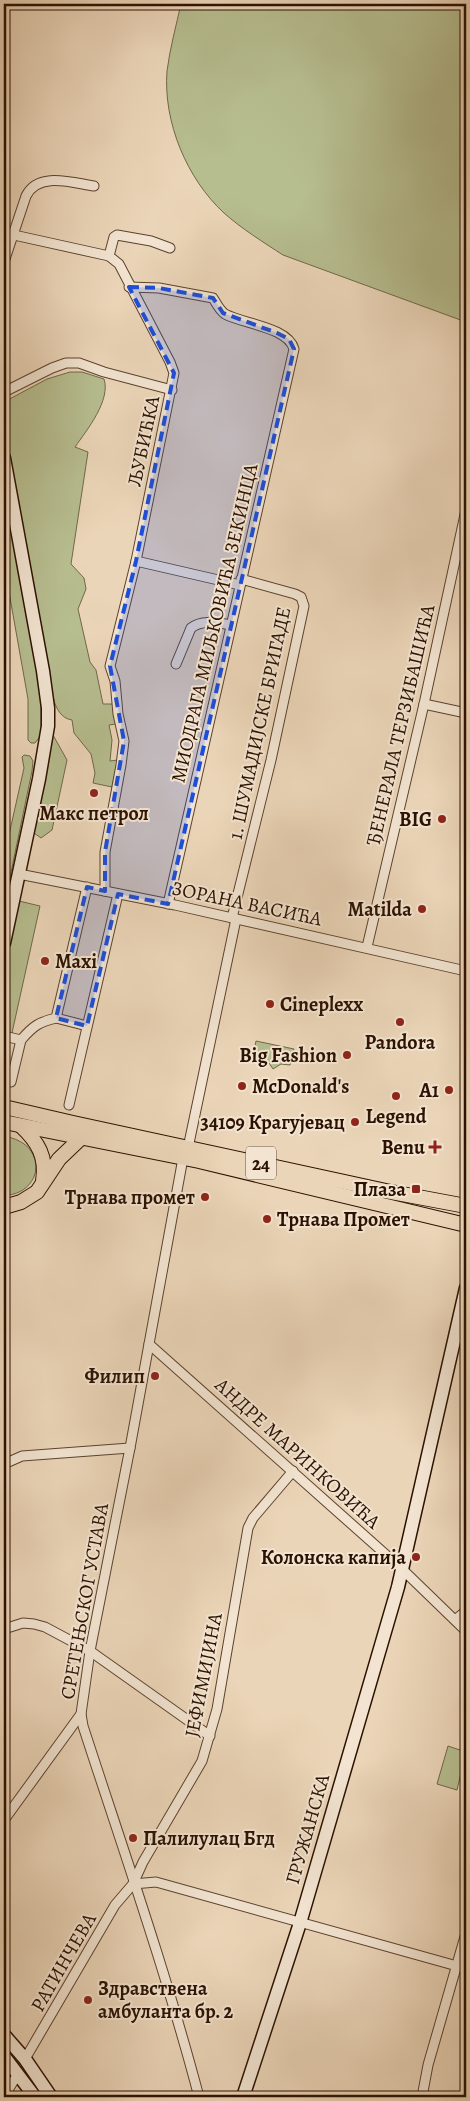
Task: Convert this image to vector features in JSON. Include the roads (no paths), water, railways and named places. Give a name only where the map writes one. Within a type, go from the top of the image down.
[{"type":"main road","name":"24","points":[[4,1107],[466,1225]]},
{"type":"main road","name":"24","points":[[4,1122],[80,1139],[185,1153],[466,1206]]},
{"type":"main road","points":[[21,1126],[35,1139],[41,1152],[44,1167],[42,1187]]},
{"type":"main road","points":[[6,1205],[27,1200],[42,1187],[59,1159],[80,1139]]},
{"type":"street","points":[[4,262],[30,188],[35,184],[55,180],[94,186]]},
{"type":"street","points":[[14,234],[109,256],[116,235],[151,241],[170,248]]},
{"type":"street","name":"ЉУБИЋКА","points":[[105,891],[105,852],[124,741],[118,714],[115,681],[110,666],[136,561],[172,390],[173,367],[119,264],[109,256]]},
{"type":"street","name":"МИОДРАГА МИЉКОВИЋА ЗЕКИНЦА","points":[[130,286],[159,288],[213,298],[223,313],[277,333],[288,339],[294,349],[168,904]]},
{"type":"street","points":[[4,392],[66,363],[79,363],[104,372],[172,390]]},
{"type":"street","points":[[4,458],[48,708],[48,726],[39,780],[4,942]]},
{"type":"street","name":"ЂЕНЕРАЛА ТЕРЗИБАШИЋА","points":[[367,948],[424,704],[466,510]]},
{"type":"street","name":"1. ШУМАДИЈСКЕ БРИГАДЕ","points":[[136,561],[295,594],[301,597],[304,606],[234,919],[185,1153]]},
{"type":"street","points":[[176,664],[191,628],[196,624],[215,623],[231,626]]},
{"type":"street","points":[[424,704],[466,713]]},
{"type":"street","name":"ЗОРАНА ВАСИЋА","points":[[19,874],[168,904],[466,971]]},
{"type":"street","points":[[56,1018],[87,888]]},
{"type":"street","points":[[68,1105],[118,894]]},
{"type":"street","points":[[11,1082],[21,1040],[30,1029],[40,1022],[56,1018],[87,1026]]},
{"type":"street","points":[[4,1036],[21,1040]]},
{"type":"street","name":"СРЕТЕЊСКОГ УСТАВА","points":[[185,1153],[90,1651],[81,1714],[83,1726],[169,1990],[199,2097]]},
{"type":"street","name":"ГРУЖАНСКА","points":[[243,2097],[300,1922],[402,1569],[466,1288]]},
{"type":"street","name":"АНДРЕ МАРИНКОВИЋА","points":[[149,1344],[402,1569],[466,1631]]},
{"type":"street","points":[[4,1464],[22,1456],[130,1448]]},
{"type":"street","name":"ЈЕФИМИЈИНА","points":[[134,1884],[143,1862],[198,1769],[210,1736],[217,1709],[247,1533],[253,1518],[293,1471]]},
{"type":"street","points":[[455,1620],[466,1611]]},
{"type":"street","points":[[4,1630],[23,1623],[34,1624],[90,1651],[210,1736]]},
{"type":"street","points":[[4,1820],[81,1714]]},
{"type":"street","points":[[134,1884],[156,1882],[457,1966]]},
{"type":"street","name":"РАТИНЧЕВА","points":[[25,2060],[115,1905],[134,1884]]},
{"type":"street","points":[[422,2097],[428,2065],[466,1933]]},
{"type":"street","points":[[4,2035],[25,2060],[51,2097]]},
{"type":"street","points":[[4,2056],[35,2097]]},
{"type":"street","points":[[4,2096],[18,2074]]},
{"type":"place","name":"Макс петрол","points":[[94,793]]},
{"type":"place","name":"BIG","points":[[442,819]]},
{"type":"place","name":"Matilda","points":[[422,909]]},
{"type":"place","name":"Maxi","points":[[45,961]]},
{"type":"place","name":"Cineplexx","points":[[270,1004]]},
{"type":"place","name":"Pandora","points":[[400,1022]]},
{"type":"place","name":"Big Fashion","points":[[347,1055]]},
{"type":"place","name":"McDonald's","points":[[242,1086]]},
{"type":"place","name":"A1","points":[[449,1090]]},
{"type":"place","name":"Legend","points":[[396,1096]]},
{"type":"place","name":"34109 Крагујевац","points":[[355,1122]]},
{"type":"place","name":"Benu","points":[[435,1147]]},
{"type":"place","name":"Плаза","points":[[416,1189]]},
{"type":"place","name":"Трнава промет","points":[[205,1197]]},
{"type":"place","name":"Трнава Промет","points":[[267,1219]]},
{"type":"place","name":"Филип","points":[[155,1376]]},
{"type":"place","name":"Колонска капија","points":[[416,1557]]},
{"type":"place","name":"Палилулац Бгд","points":[[133,1838]]},
{"type":"place","name":"Здравствена амбуланта бр. 2","points":[[88,2000]]}]
